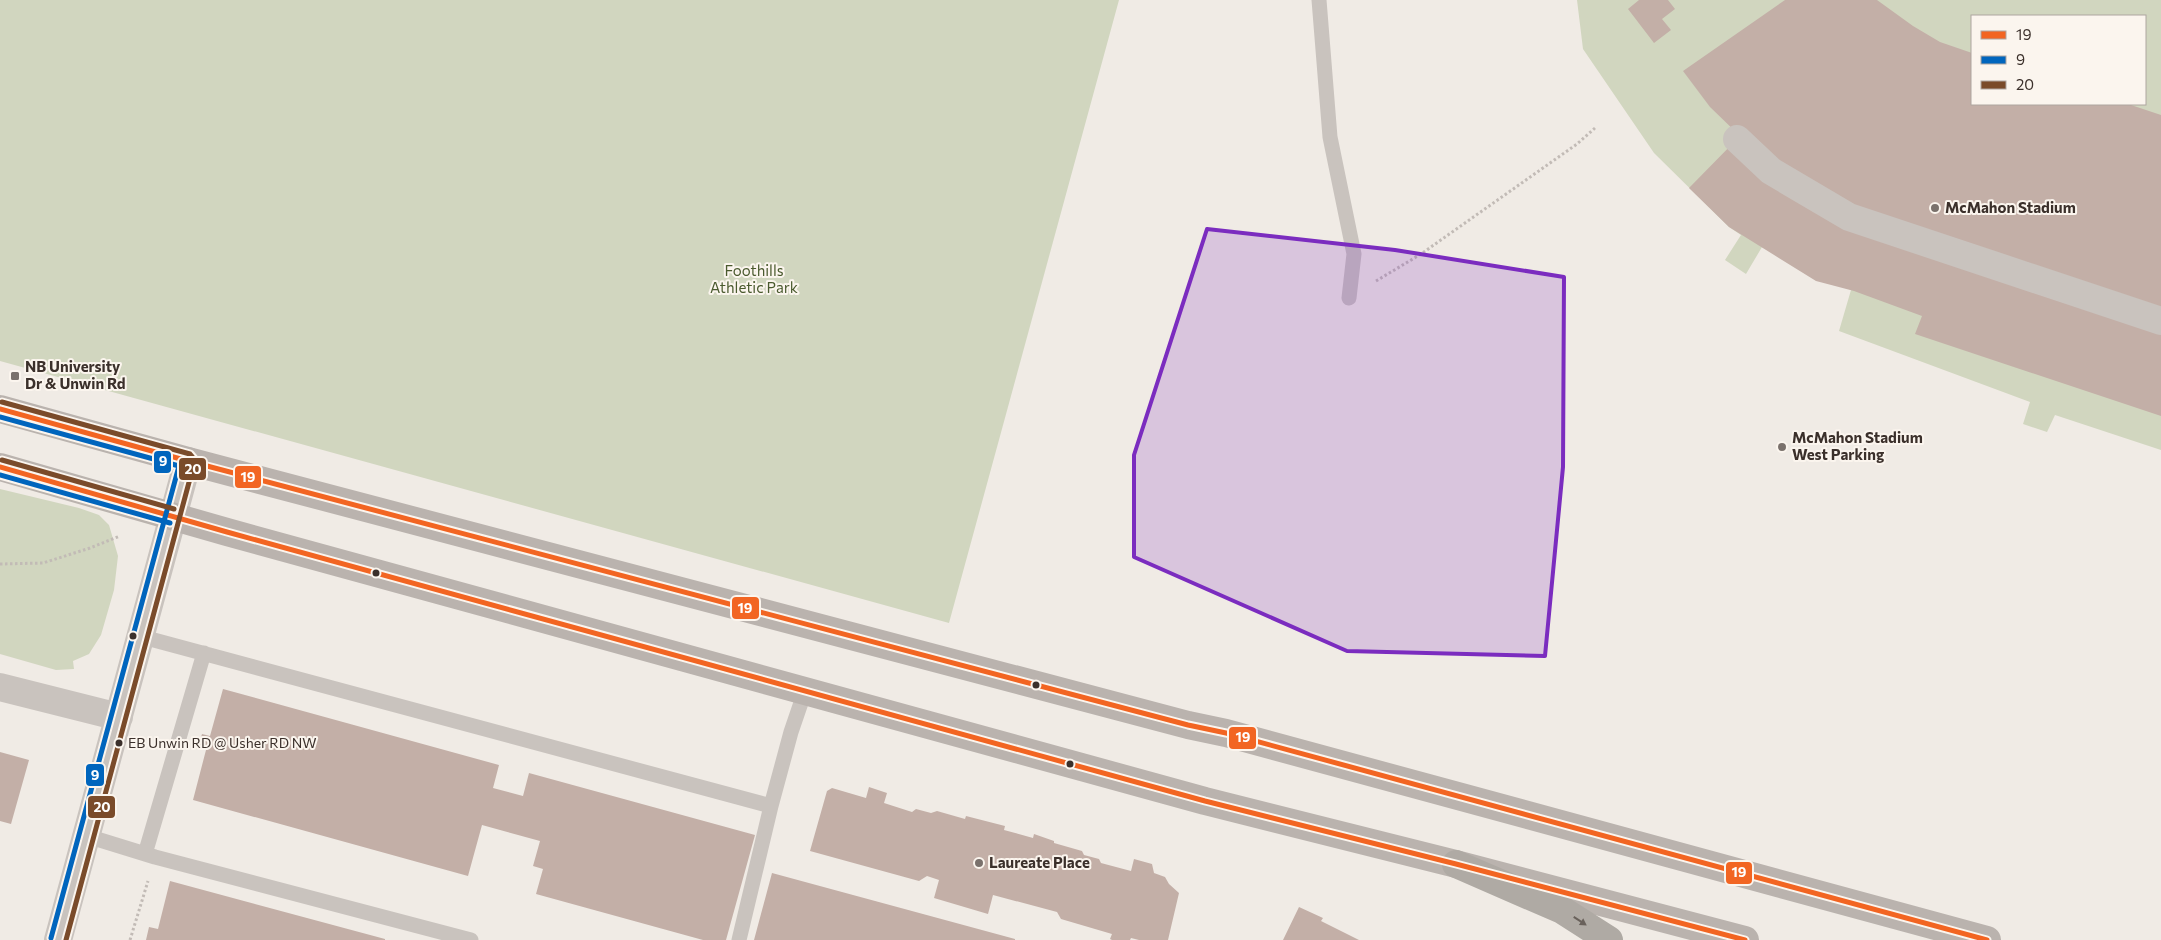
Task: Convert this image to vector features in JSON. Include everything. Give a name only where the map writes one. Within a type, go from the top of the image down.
[{"type":"highway","points":[[1456,864],[1562,910],[1609,940]]},
{"type":"street","points":[[1737,139],[1772,171],[1849,217],[2161,321]]},
{"type":"street","points":[[0,409],[188,461],[1188,725],[1226,733],[1987,940]]},
{"type":"street","points":[[58,940],[188,461]]},
{"type":"street","points":[[0,468],[1205,801],[1456,864],[1745,940]]},
{"type":"street","points":[[0,687],[119,717]]},
{"type":"lane","points":[[1319,0],[1330,136],[1354,254],[1349,298]]},
{"type":"lane","points":[[139,636],[771,806]]},
{"type":"lane","points":[[150,855],[204,653]]},
{"type":"lane","points":[[739,940],[771,806],[791,732],[805,691]]},
{"type":"lane","points":[[87,836],[150,855],[471,940]]},
{"type":"path","points":[[1349,298],[1421,254],[1577,144],[1595,128]]},
{"type":"path","points":[[0,564],[43,563],[90,548],[118,536]]},
{"type":"path","points":[[130,940],[150,855]]},
{"type":"highlighted area","points":[[1207,229],[1395,250],[1564,277],[1563,467],[1545,656],[1347,651],[1134,557],[1134,455]]},
{"type":"green space","name":"Foothills Athletic Park","points":[[0,0],[1119,0],[949,623],[0,361]]},
{"type":"green space","name":"McMahon Stadium","points":[[1577,0],[2161,0],[2161,450],[2055,415],[2047,432],[2023,424],[2030,402],[1839,331],[1851,290],[1762,247],[1746,274],[1725,260],[1741,235],[1729,227],[1654,153],[1583,49]]},
{"type":"green space","points":[[0,489],[79,508],[99,515],[109,525],[118,556],[114,590],[101,635],[89,654],[73,661],[74,669],[56,670],[0,654]]},
{"type":"building","points":[[1639,0],[1668,0],[1675,9],[1662,19],[1671,30],[1654,43],[1628,9]]},
{"type":"building","name":"McMahon Stadium","points":[[1785,0],[1877,0],[1913,26],[1940,42],[1971,53],[1971,105],[2131,105],[2161,115],[2161,416],[1915,334],[1922,316],[1854,291],[1816,281],[1729,227],[1689,188],[1740,136],[1710,107],[1683,71]]},
{"type":"building","points":[[223,689],[499,765],[493,788],[523,796],[529,773],[755,835],[726,940],[703,940],[536,894],[543,869],[533,866],[540,841],[482,825],[468,876],[193,800],[206,750],[198,747],[202,734],[210,736]]},
{"type":"building","points":[[0,752],[29,760],[11,824],[0,821]]},
{"type":"building","name":"Laureate Place","points":[[869,787],[887,793],[884,803],[912,812],[916,809],[931,813],[937,811],[965,819],[966,816],[1005,826],[1004,830],[1033,838],[1034,834],[1054,841],[1054,843],[1082,851],[1084,855],[1099,859],[1101,863],[1131,871],[1134,859],[1152,864],[1154,873],[1165,877],[1169,884],[1179,893],[1168,940],[1139,940],[1131,938],[1130,940],[1112,940],[1110,939],[1112,934],[1061,919],[1057,912],[993,895],[988,914],[934,898],[939,880],[927,876],[919,881],[810,851],[827,791],[832,788],[866,798]]},
{"type":"building","points":[[772,873],[1015,939],[1015,940],[754,940]]},
{"type":"building","points":[[170,881],[385,940],[146,940],[149,927],[158,929]]},
{"type":"building","points":[[1299,907],[1323,918],[1321,921],[1359,940],[1283,940]]},
{"type":"transit line","name":"20","points":[[2,402],[190,454],[195,460],[66,940]]},
{"type":"transit line","name":"19","points":[[0,409],[188,461],[1188,725],[1226,733],[1987,940]]},
{"type":"transit line","name":"9","points":[[0,417],[179,466],[51,938]]},
{"type":"transit line","name":"20","points":[[2,460],[174,509]]},
{"type":"transit line","name":"19","points":[[0,467],[227,532],[1205,801],[1456,864],[1745,940]]},
{"type":"transit line","name":"9","points":[[0,475],[170,523]]},
{"type":"place","name":"McMahon Stadium","points":[[1935,208]]},
{"type":"place","name":"NB University Dr & Unwin Rd","points":[[15,376]]},
{"type":"place","name":"McMahon Stadium West Parking","points":[[1782,447]]},
{"type":"place","name":"EB Unwin RD @ Usher RD NW","points":[[119,743]]},
{"type":"place","name":"Laureate Place","points":[[979,863]]}]
